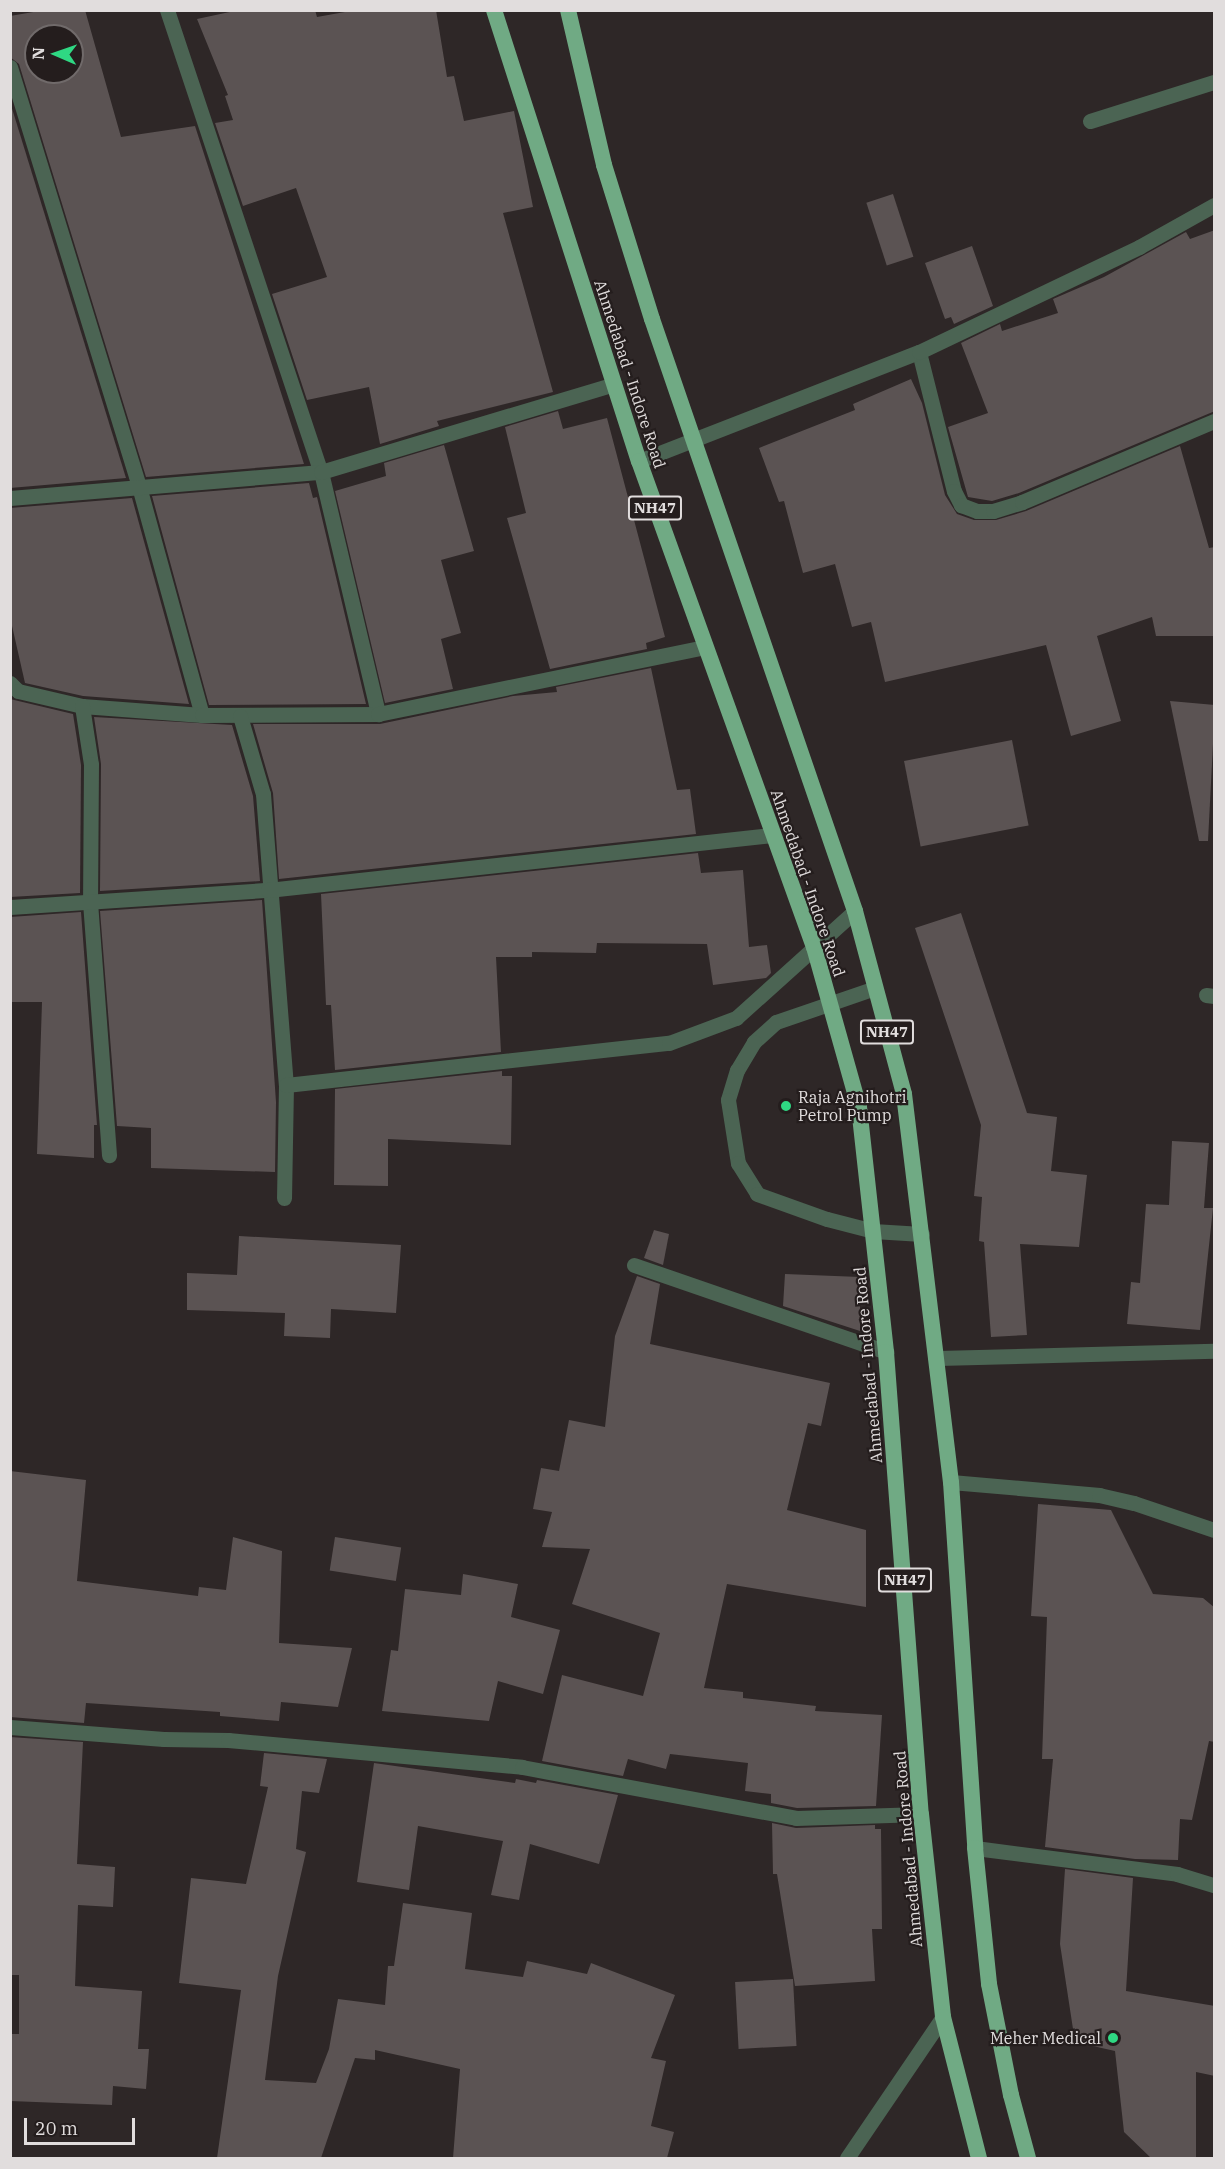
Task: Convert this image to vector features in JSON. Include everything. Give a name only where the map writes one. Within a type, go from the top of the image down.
[{"type":"highway","name":"Ahmedabad - Indore Road","points":[[494,10],[639,461],[704,647],[814,946],[859,1107],[886,1352],[921,1814],[943,2017],[979,2158]]},
{"type":"highway","name":"Ahmedabad - Indore Road","points":[[568,10],[604,165],[694,441],[855,911],[904,1094],[938,1358],[951,1482],[975,1848],[989,1984],[1011,2095],[1028,2158]]},
{"type":"street","points":[[167,10],[321,472],[378,714]]},
{"type":"street","points":[[10,67],[140,490],[202,715]]},
{"type":"street","points":[[1090,122],[1215,82]]},
{"type":"street","points":[[639,461],[919,352],[1139,247],[1215,205]]},
{"type":"street","points":[[919,352],[954,491],[961,505],[977,511],[993,511],[1022,502],[1215,421]]},
{"type":"street","points":[[10,498],[140,490],[321,472],[614,384]]},
{"type":"street","points":[[10,683],[18,691],[82,706],[202,715],[378,714],[704,647]]},
{"type":"street","points":[[82,706],[92,764],[90,902],[109,1155]]},
{"type":"street","points":[[240,716],[263,794],[268,890],[286,1085],[284,1198]]},
{"type":"street","points":[[10,907],[268,890],[772,835]]},
{"type":"street","points":[[286,1085],[669,1043],[736,1018],[855,911]]},
{"type":"street","points":[[875,988],[776,1022],[754,1042],[737,1070],[728,1100],[738,1162],[756,1194],[827,1220],[873,1231],[922,1234]]},
{"type":"street","points":[[634,1265],[886,1352]]},
{"type":"street","points":[[938,1358],[1215,1351]]},
{"type":"street","points":[[951,1482],[1099,1495],[1134,1503],[1215,1530]]},
{"type":"street","points":[[10,1726],[164,1739],[228,1740],[522,1767],[796,1818],[921,1814]]},
{"type":"street","points":[[975,1848],[1177,1874],[1215,1885]]},
{"type":"street","points":[[847,2158],[943,2017]]},
{"type":"building","points":[[45,10],[85,10],[121,137],[195,126],[304,464],[146,477],[25,84],[84,84],[84,24],[24,24],[24,80],[19,64],[10,57],[10,16]]},
{"type":"building","points":[[239,10],[315,10],[317,17],[356,10],[436,10],[447,77],[454,76],[464,121],[514,111],[533,207],[503,213],[553,392],[437,421],[439,426],[380,444],[369,387],[307,400],[272,294],[327,277],[296,188],[243,206],[215,123],[233,120],[225,96],[228,95],[197,19]]},
{"type":"building","points":[[10,102],[126,478],[10,488]]},
{"type":"building","points":[[893,194],[913,257],[887,265],[866,203]]},
{"type":"building","points":[[1215,230],[1215,411],[1019,493],[992,501],[968,497],[948,427],[988,413],[961,343],[1000,324],[1002,331],[1058,313],[1053,299],[1104,277],[1186,232],[1190,239]]},
{"type":"building","points":[[972,246],[993,306],[954,324],[951,317],[945,319],[925,263]]},
{"type":"building","points":[[911,379],[922,403],[945,495],[957,514],[974,520],[996,520],[1026,511],[1180,446],[1209,548],[1215,547],[1215,636],[1156,636],[1152,617],[1097,636],[1121,721],[1071,736],[1046,645],[885,682],[871,622],[852,627],[835,564],[803,573],[784,501],[779,502],[759,448],[855,410],[853,404]]},
{"type":"building","points":[[558,411],[563,429],[607,418],[665,637],[646,643],[647,649],[550,669],[507,518],[526,513],[505,427]]},
{"type":"building","points":[[444,445],[474,551],[441,560],[461,633],[441,639],[453,689],[385,703],[335,491],[386,476],[384,463]]},
{"type":"building","points":[[309,483],[313,498],[317,497],[366,704],[209,705],[152,496]]},
{"type":"building","points":[[132,498],[189,704],[83,696],[25,683],[10,617],[10,508]]},
{"type":"building","points":[[651,668],[677,790],[690,789],[696,834],[279,879],[273,793],[253,724],[380,724],[513,696],[557,692],[556,687]]},
{"type":"building","points":[[10,699],[73,714],[81,765],[80,893],[10,897]]},
{"type":"building","points":[[1170,701],[1215,705],[1208,841],[1199,841]]},
{"type":"building","points":[[94,717],[232,725],[253,796],[260,881],[100,891],[101,764]]},
{"type":"building","points":[[1012,740],[1029,825],[921,846],[904,761]]},
{"type":"building","points":[[698,853],[701,873],[743,870],[749,947],[767,945],[771,973],[766,978],[713,985],[707,944],[597,943],[596,953],[532,952],[532,957],[496,957],[501,1052],[335,1070],[331,1005],[326,1005],[321,894]]},
{"type":"building","points":[[262,900],[276,1102],[275,1172],[151,1168],[151,1128],[117,1126],[100,911]]},
{"type":"building","points":[[81,912],[97,1125],[94,1125],[94,1158],[37,1154],[42,1002],[10,1002],[10,917]]},
{"type":"building","points":[[961,913],[1027,1113],[1057,1117],[1051,1171],[1087,1175],[1079,1247],[1020,1244],[1027,1335],[991,1337],[984,1242],[979,1241],[982,1197],[974,1196],[981,1125],[915,928]]},
{"type":"building","points":[[502,1071],[502,1076],[512,1076],[511,1145],[388,1139],[388,1186],[334,1185],[335,1089]]},
{"type":"building","points":[[1172,1141],[1209,1143],[1204,1208],[1213,1208],[1200,1330],[1127,1324],[1131,1282],[1140,1283],[1146,1204],[1169,1205]]},
{"type":"building","points":[[654,1230],[669,1234],[663,1265],[644,1258]]},
{"type":"building","points":[[239,1236],[401,1245],[396,1313],[331,1309],[330,1338],[284,1336],[285,1313],[187,1310],[187,1273],[237,1275]]},
{"type":"building","points":[[785,1274],[860,1277],[860,1331],[783,1306]]},
{"type":"building","points":[[637,1276],[660,1284],[650,1344],[830,1383],[821,1426],[808,1423],[787,1510],[866,1530],[866,1607],[727,1584],[704,1688],[743,1692],[743,1698],[816,1706],[815,1711],[882,1715],[876,1806],[797,1808],[771,1803],[771,1794],[745,1791],[748,1763],[670,1754],[666,1769],[628,1759],[623,1776],[542,1761],[562,1675],[643,1696],[660,1633],[572,1604],[590,1549],[542,1547],[552,1512],[533,1509],[541,1468],[559,1471],[569,1420],[605,1427],[615,1336]]},
{"type":"building","points":[[10,1471],[86,1480],[77,1581],[198,1596],[199,1587],[226,1590],[233,1537],[282,1551],[279,1643],[352,1648],[338,1707],[281,1702],[279,1721],[220,1716],[220,1712],[86,1703],[84,1723],[10,1717]]},
{"type":"building","points":[[1038,1504],[1111,1510],[1153,1594],[1203,1598],[1215,1608],[1215,1742],[1209,1741],[1192,1820],[1180,1819],[1178,1860],[1135,1859],[1045,1847],[1053,1759],[1042,1759],[1047,1617],[1031,1616]]},
{"type":"building","points":[[335,1537],[401,1547],[396,1581],[330,1571]]},
{"type":"building","points":[[463,1574],[518,1584],[511,1617],[560,1630],[543,1694],[498,1681],[489,1721],[382,1711],[391,1650],[398,1651],[405,1589],[461,1595]]},
{"type":"building","points":[[10,1737],[83,1742],[77,1864],[115,1867],[113,1907],[78,1905],[75,1986],[142,1991],[138,2049],[149,2049],[146,2089],[113,2086],[112,2105],[10,2101],[10,2034],[19,2034],[19,1975],[10,1975]]},
{"type":"building","points":[[264,1753],[327,1759],[319,1793],[302,1791],[296,1849],[306,1852],[278,1976],[265,2080],[316,2083],[329,2049],[338,1999],[385,2005],[388,1966],[394,1966],[403,1903],[472,1913],[465,1969],[523,1977],[527,1961],[587,1974],[591,1963],[675,1995],[651,2058],[666,2061],[651,2126],[674,2132],[667,2158],[453,2158],[460,2069],[375,2050],[375,2060],[355,2058],[321,2158],[217,2158],[241,1990],[179,1983],[191,1878],[246,1884],[268,1787],[260,1786]]},
{"type":"building","points":[[374,1763],[515,1783],[516,1779],[536,1783],[537,1780],[618,1795],[599,1864],[530,1844],[519,1900],[491,1895],[503,1841],[418,1826],[409,1890],[357,1882]]},
{"type":"building","points":[[772,1823],[796,1828],[875,1825],[875,1829],[881,1829],[882,1929],[872,1929],[875,1981],[795,1986],[777,1874],[773,1874]]},
{"type":"building","points":[[1065,1869],[1133,1878],[1126,1991],[1215,2006],[1215,2076],[1196,2072],[1196,2158],[1151,2158],[1124,2132],[1115,2051],[1075,2042],[1060,1944]]},
{"type":"building","points":[[793,1979],[797,2046],[739,2049],[735,1982]]},
{"type":"place","name":"Raja Agnihotri Petrol Pump","points":[[786,1106]]},
{"type":"place","name":"Meher Medical","points":[[1113,2038]]}]
